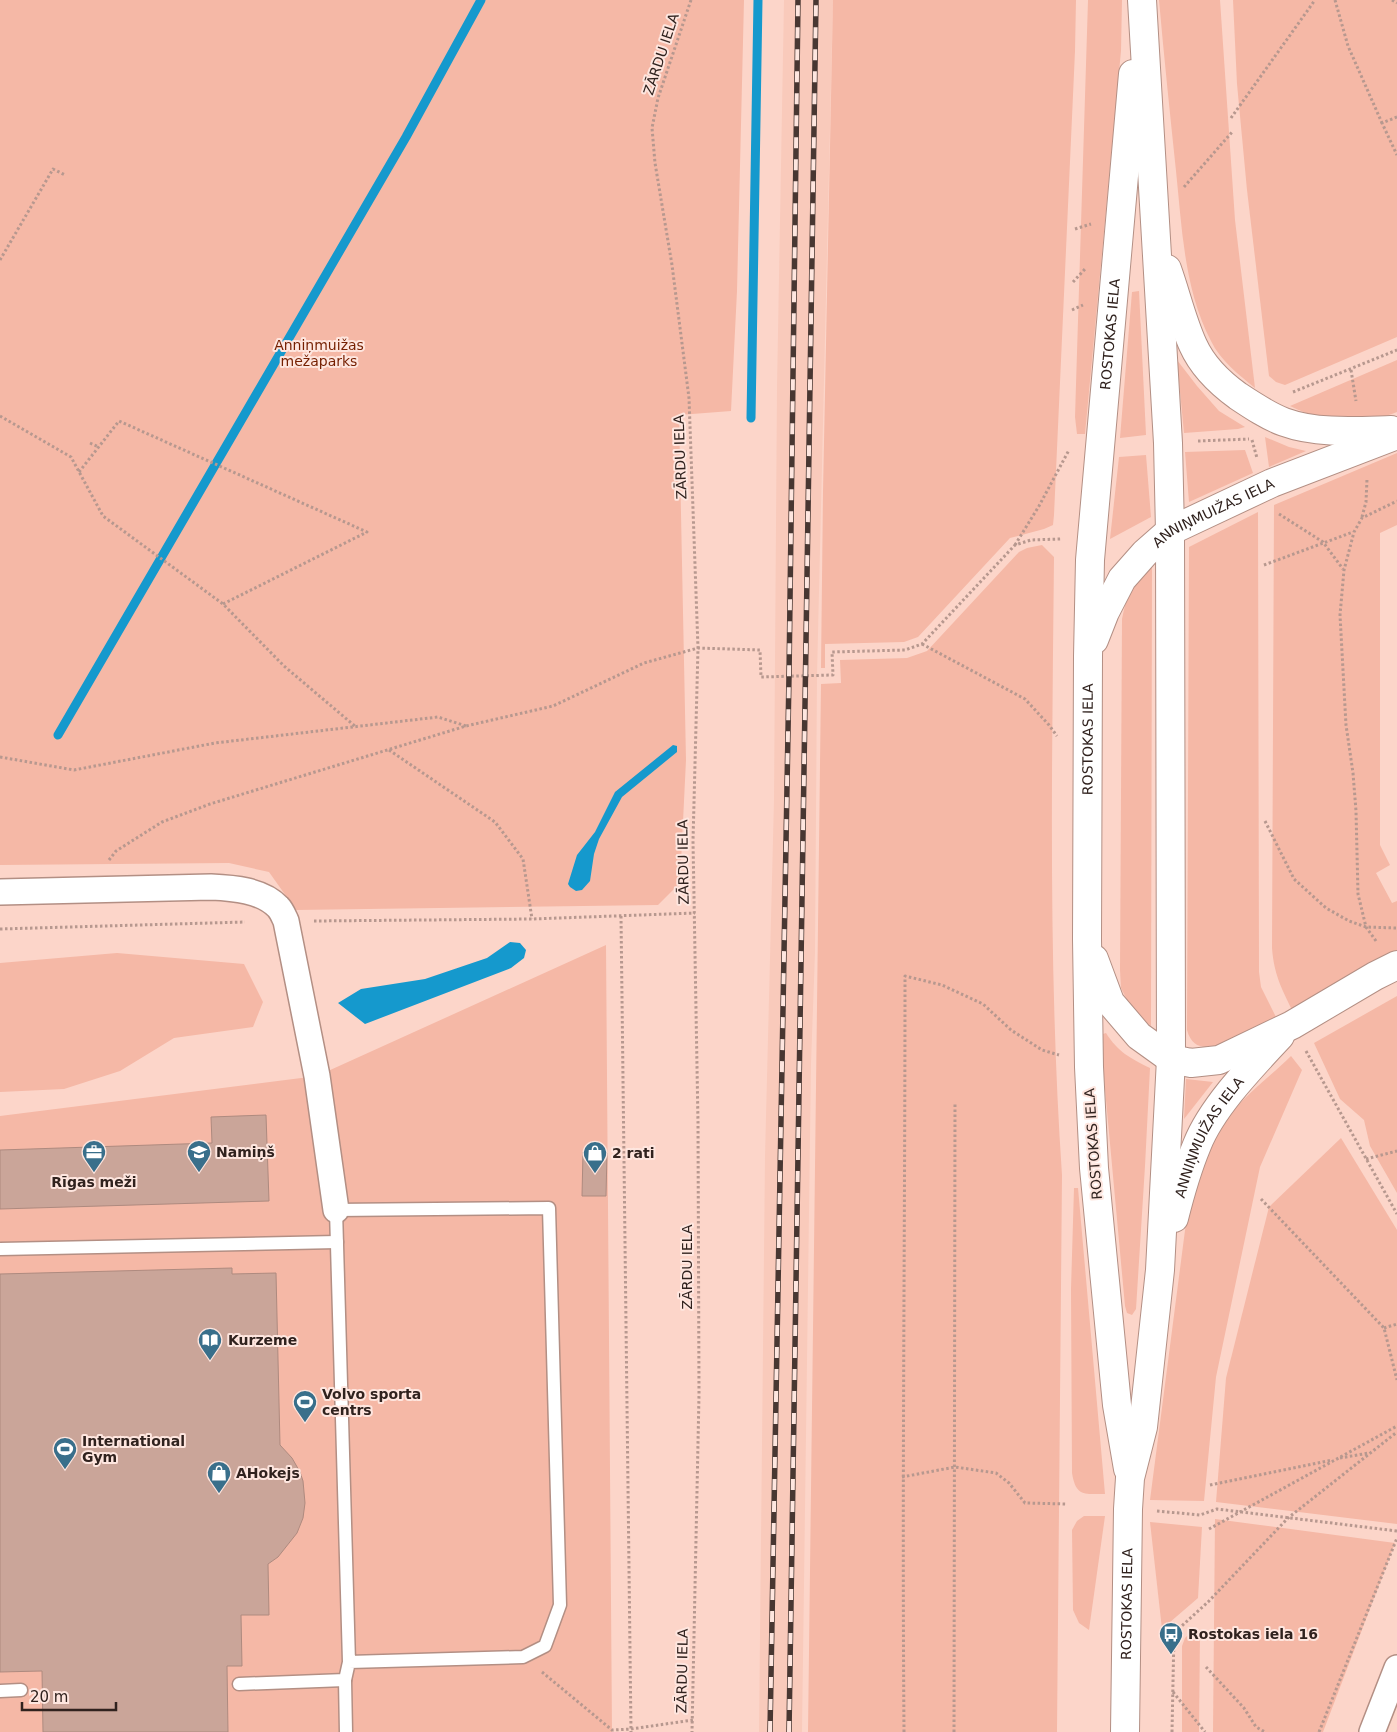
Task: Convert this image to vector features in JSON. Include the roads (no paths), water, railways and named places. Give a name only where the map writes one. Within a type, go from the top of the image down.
[{"type":"street","name":"ROSTOKAS IELA","points":[[1125,1732],[1130,1478],[1143,1427],[1160,1270],[1171,1060],[1170,531],[1168,443],[1141,0]]},
{"type":"street","name":"ROSTOKAS IELA","points":[[1130,1478],[1117,1405],[1094,1168],[1089,1067],[1087,939],[1088,656],[1090,560],[1141,0]]},
{"type":"street","points":[[1156,236],[1193,346],[1211,372],[1228,389],[1270,416],[1299,426],[1360,431],[1397,430]]},
{"type":"street","name":"ANNIŅMUIŽAS IELA","points":[[1088,656],[1105,612],[1122,578],[1145,553],[1170,531],[1272,483],[1397,435]]},
{"type":"street","points":[[0,892],[211,887],[236,889],[262,896],[279,908],[286,921],[317,1076],[336,1210]]},
{"type":"street","points":[[1087,939],[1110,1002],[1139,1036],[1171,1060]]},
{"type":"street","name":"ANNIŅMUIŽAS IELA","points":[[1160,1270],[1180,1195],[1197,1144],[1216,1111],[1254,1064],[1298,1035],[1375,976],[1397,965]]},
{"type":"street","name":"ANNIŅMUIŽAS IELA","points":[[1171,1060],[1191,1063],[1219,1060],[1298,1035]]},
{"type":"street","points":[[1372,1732],[1397,1668]]},
{"type":"lane","points":[[346,1732],[344,1680],[349,1662],[336,1210],[549,1208],[560,1605],[545,1646],[523,1657],[349,1662]]},
{"type":"lane","points":[[0,1249],[337,1242]]},
{"type":"lane","points":[[240,1684],[344,1680]]},
{"type":"lane","points":[[0,1691],[21,1690]]},
{"type":"water","points":[[673,745],[677,746],[677,752],[622,797],[599,839],[594,854],[590,881],[582,890],[576,891],[570,887],[568,884],[577,855],[595,832],[615,792]]},
{"type":"water","points":[[510,942],[520,943],[526,950],[524,958],[511,968],[365,1024],[338,1003],[361,989],[425,979],[487,958]]},
{"type":"waterway","points":[[58,735],[406,137],[481,0]]},
{"type":"waterway","points":[[751,418],[758,0]]},
{"type":"railway","points":[[770,1732],[789,676],[798,0]]},
{"type":"railway","points":[[789,1732],[816,0]]},
{"type":"place","name":"Rīgas meži","points":[[94,1173]]},
{"type":"place","name":"Namiņš","points":[[199,1173]]},
{"type":"place","name":"2 rati","points":[[595,1174]]},
{"type":"place","name":"Kurzeme","points":[[210,1361]]},
{"type":"place","name":"Volvo sporta centrs","points":[[305,1423]]},
{"type":"place","name":"International Gym","points":[[65,1470]]},
{"type":"place","name":"AHokejs","points":[[219,1494]]},
{"type":"place","name":"Rostokas iela 16","points":[[1171,1655]]},
{"type":"park label","name":"Anniņmuižas mežaparks","points":[[319,354]]}]
